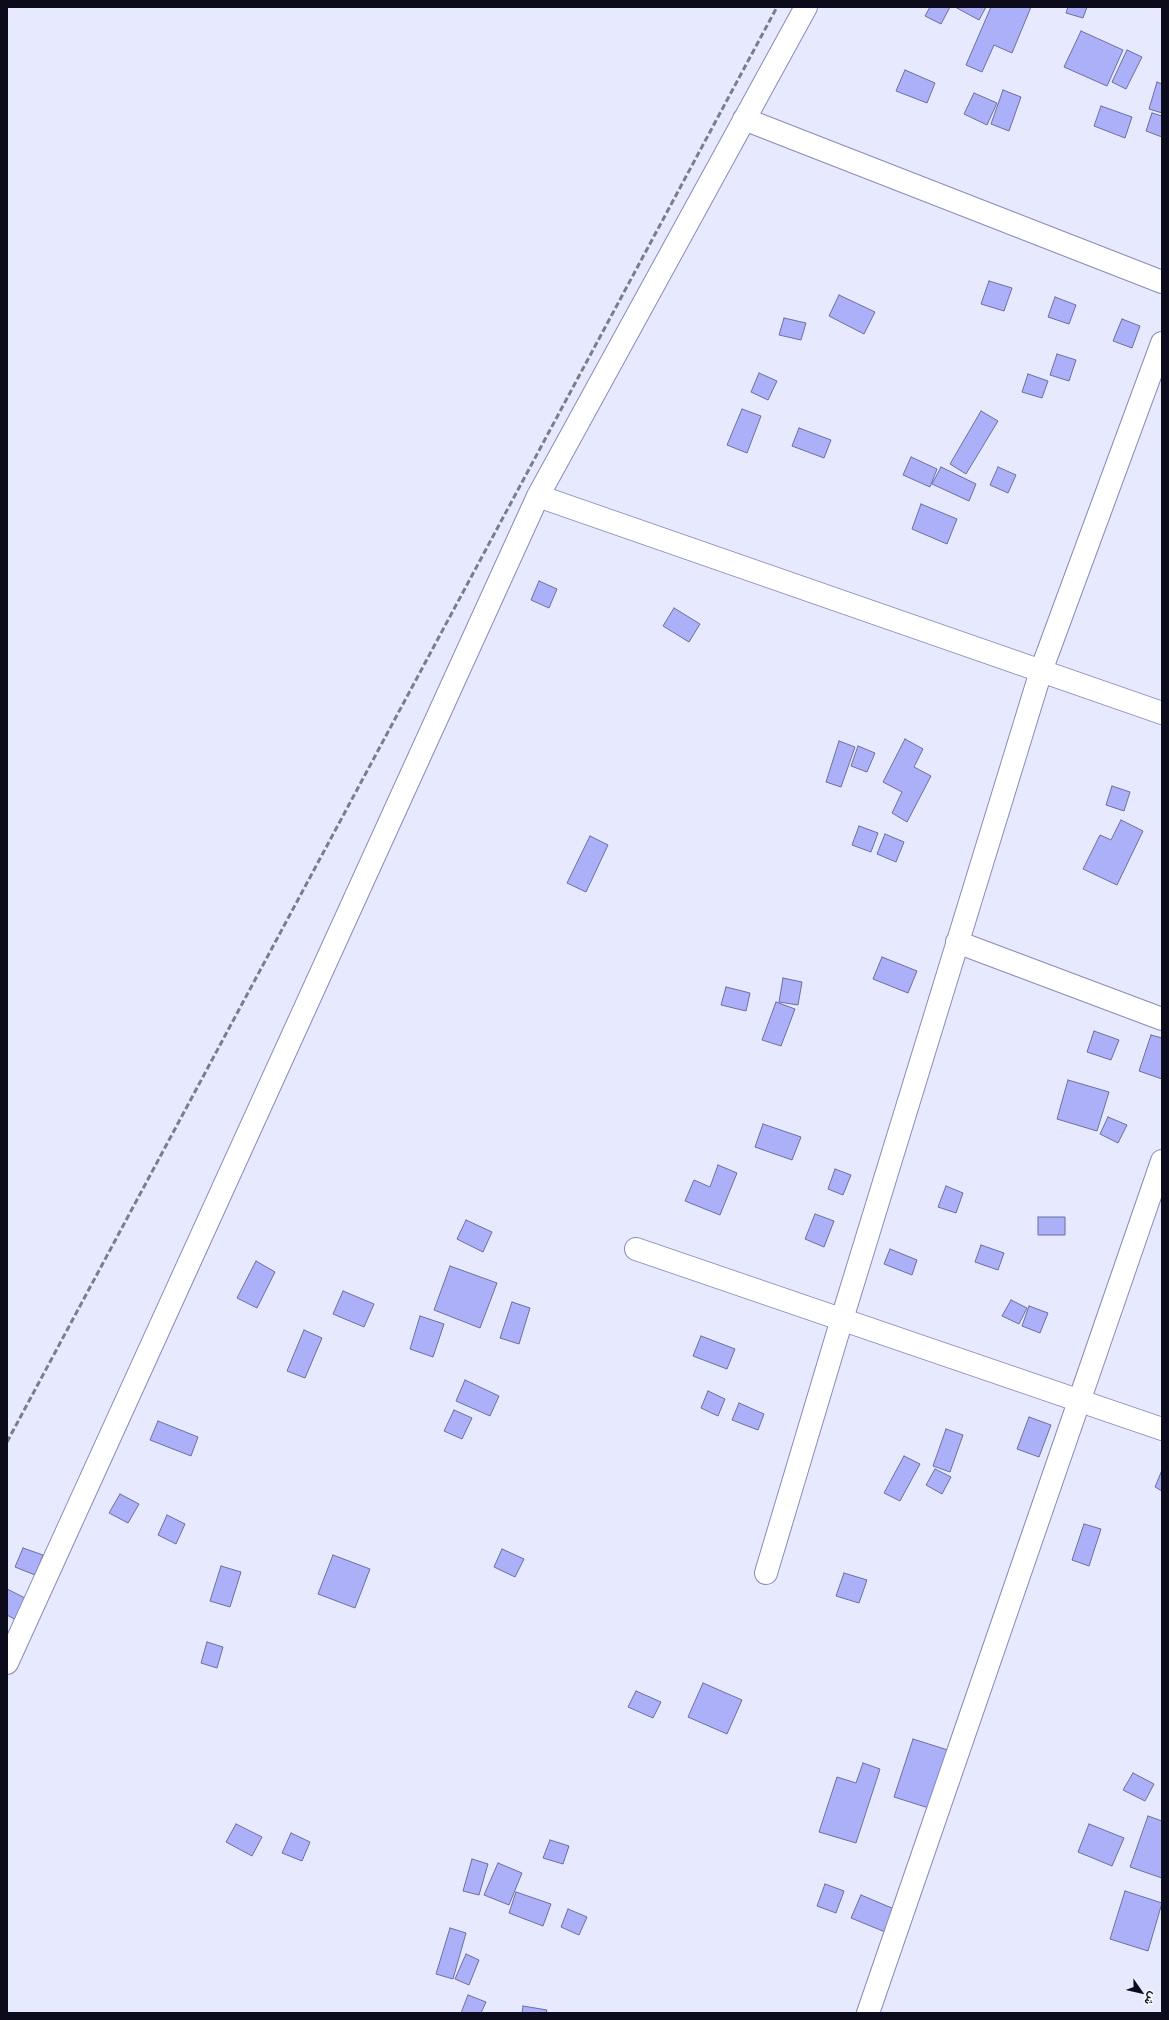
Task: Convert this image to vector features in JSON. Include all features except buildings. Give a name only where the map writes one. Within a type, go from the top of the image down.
[{"type":"street","points":[[7,1663],[538,496],[806,7]]},
{"type":"street","points":[[744,119],[1162,282]]},
{"type":"street","points":[[766,1573],[842,1319],[1041,671],[1162,343]]},
{"type":"street","points":[[538,496],[1162,713]]},
{"type":"street","points":[[957,942],[1162,1019]]},
{"type":"street","points":[[868,2013],[1162,1161]]},
{"type":"street","points":[[636,1249],[1080,1399],[1162,1429]]},
{"type":"railway","points":[[7,1442],[777,7]]}]
